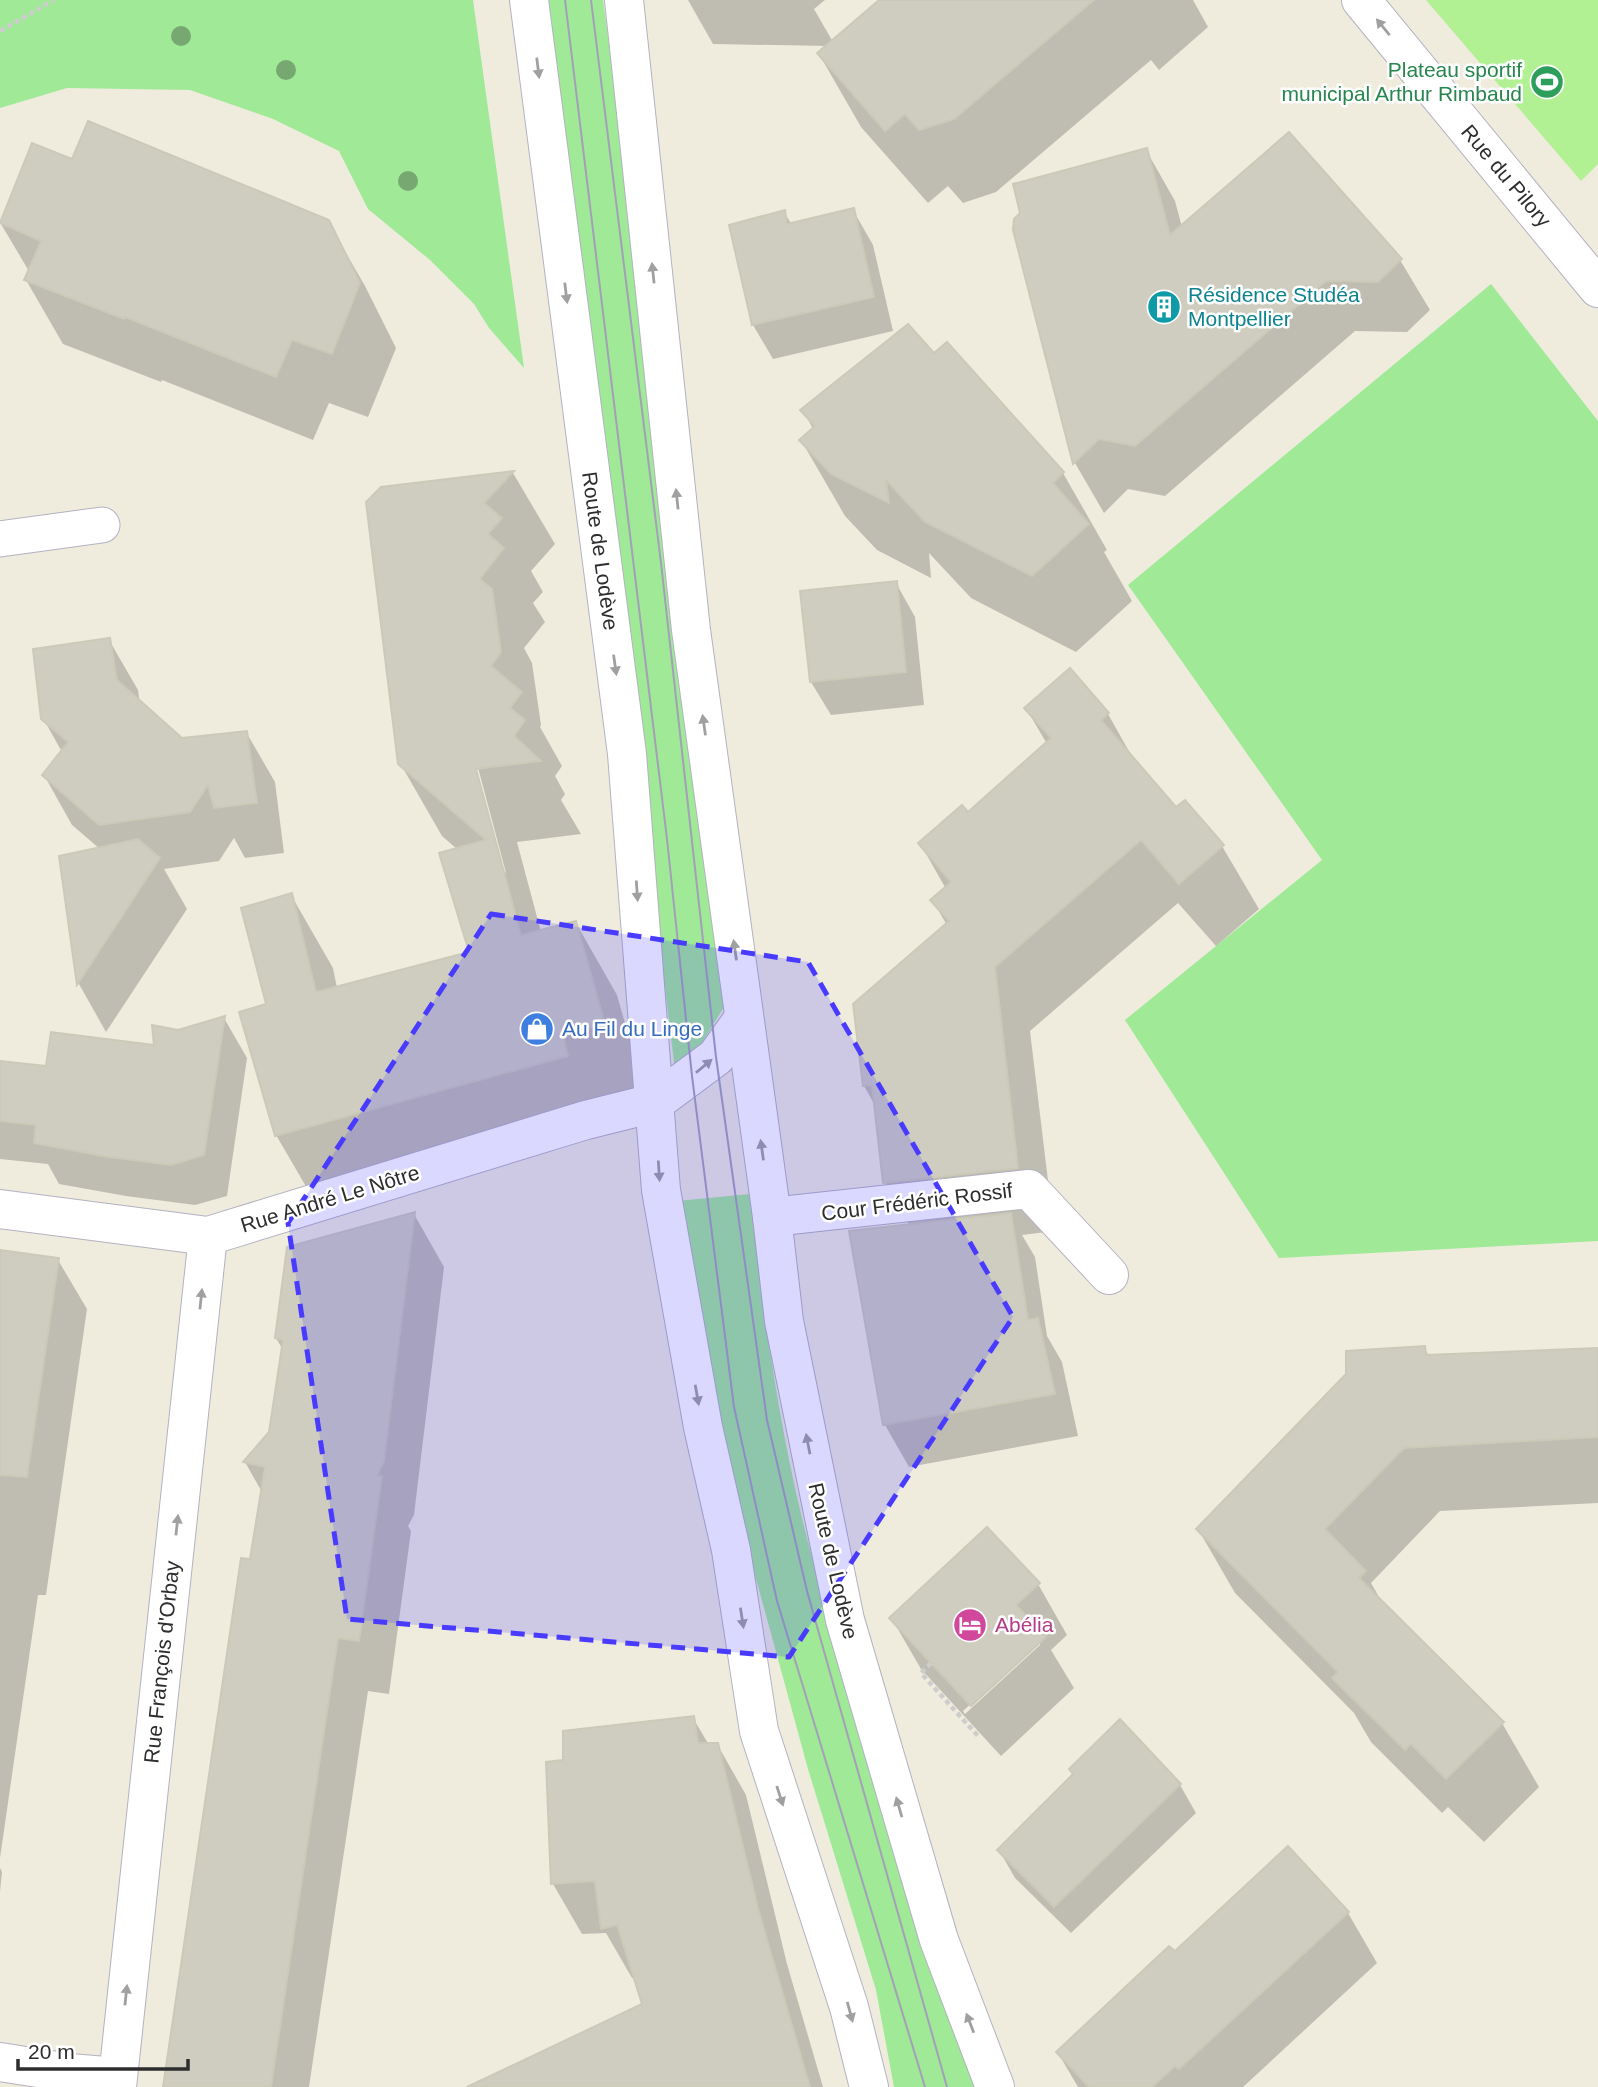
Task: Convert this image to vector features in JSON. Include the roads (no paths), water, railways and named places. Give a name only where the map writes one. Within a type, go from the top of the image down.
[{"type":"main road","name":"Route de Lodève","points":[[529,0],[627,754],[661,1190],[703,1427],[731,1549],[759,1731],[849,2007],[869,2087]]},
{"type":"main road","name":"Route de Lodève","points":[[624,0],[691,629],[784,1321],[845,1620],[939,1940],[995,2087]]},
{"type":"main road","name":"Rue du Pilory","points":[[1361,0],[1598,288]]},
{"type":"main road","points":[[654,1103],[716,1056],[744,1018]]},
{"type":"main road","name":"Rue André Le Nôtre","points":[[0,1209],[208,1236],[586,1120],[654,1103]]},
{"type":"main road","name":"Cour Frédéric Rossif","points":[[772,1217],[1030,1188],[1109,1275]]},
{"type":"main road","name":"Rue François d'Orbay","points":[[117,2082],[208,1236]]},
{"type":"main road","points":[[0,2062],[117,2082]]},
{"type":"lane","points":[[0,538],[102,525]]},
{"type":"tram line","points":[[565,0],[667,839],[692,1076],[734,1407],[777,1601],[925,2087]]},
{"type":"tram line","points":[[591,0],[661,563],[716,1057],[767,1420],[807,1591],[947,2087]]},
{"type":"place","name":"Plateau sportif municipal Arthur Rimbaud","points":[[1547,82]]},
{"type":"place","name":"Résidence Studéa Montpellier","points":[[1164,307]]},
{"type":"place","name":"Au Fil du Linge","points":[[537,1029]]},
{"type":"place","name":"Abélia","points":[[970,1625]]}]
